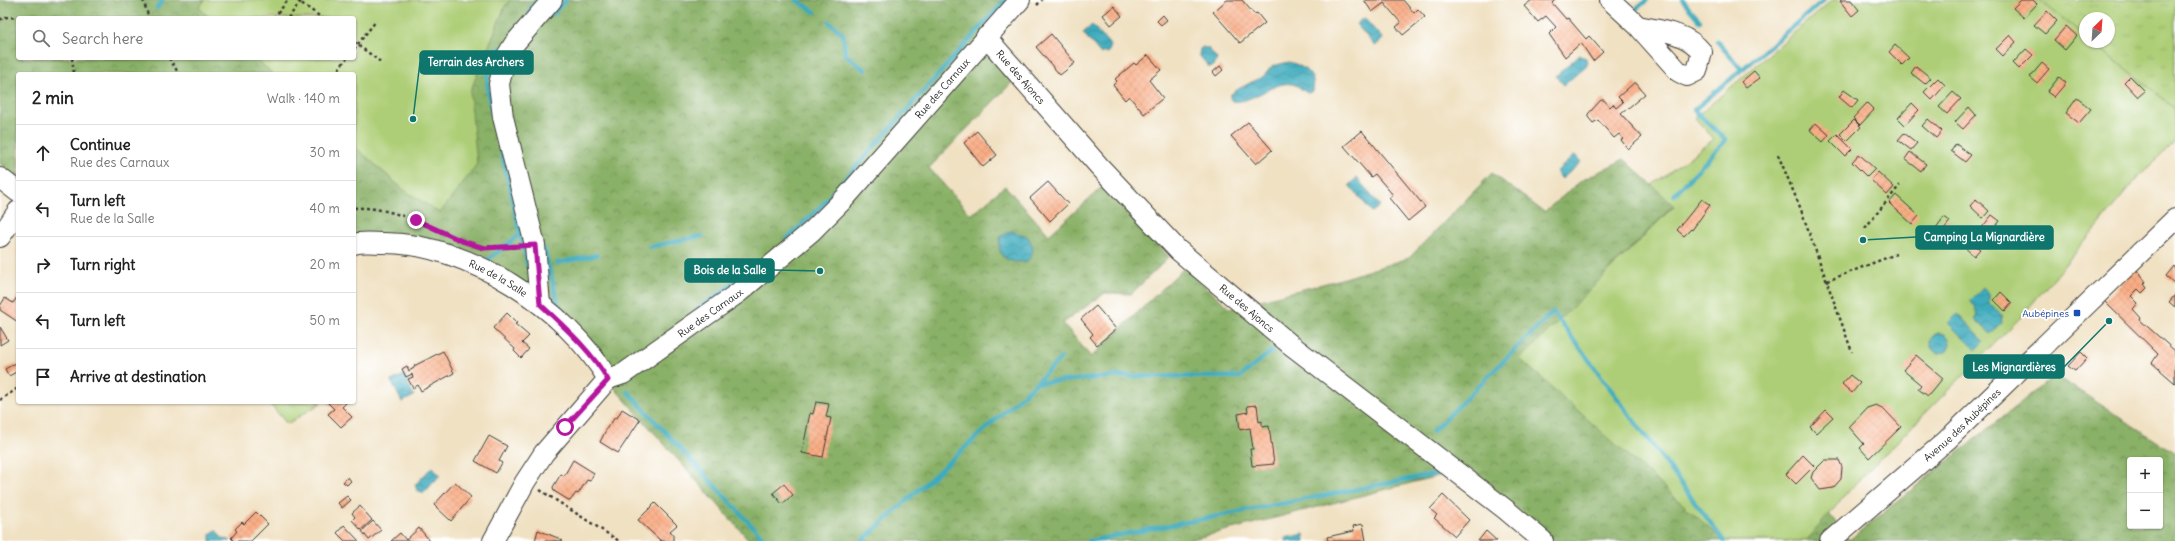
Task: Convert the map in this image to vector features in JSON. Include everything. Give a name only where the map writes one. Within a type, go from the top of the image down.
[{"type":"street","points":[[540,304],[535,245],[503,116],[499,84],[506,57],[523,33],[552,0]]},
{"type":"street","name":"Rue des Carnaux","points":[[493,541],[525,482],[544,453],[608,380],[623,374],[738,293],[812,231],[846,197],[986,36],[1020,0]]},
{"type":"street","points":[[1610,0],[1638,26]]},
{"type":"street","name":"Rue des Ajoncs","points":[[986,36],[1099,166],[1178,250],[1291,346],[1505,509],[1543,541]]},
{"type":"street","points":[[0,178],[16,190]]},
{"type":"street","points":[[0,237],[16,213]]},
{"type":"street","name":"Avenue des Aubépines","points":[[1830,541],[1947,440],[2175,219]]},
{"type":"street","name":"Rue de la Salle","points":[[356,244],[403,243],[449,255],[517,286],[540,304],[578,341],[600,367],[608,380]]},
{"type":"path","points":[[143,0],[148,16]]},
{"type":"path","points":[[276,16],[288,0]]},
{"type":"path","points":[[289,16],[300,1],[319,16]]},
{"type":"path","points":[[0,20],[4,17],[16,18]]},
{"type":"path","points":[[376,21],[358,45],[382,63]]},
{"type":"path","points":[[72,60],[74,72]]},
{"type":"path","points":[[170,60],[178,72]]},
{"type":"path","points":[[336,72],[346,60]]},
{"type":"path","points":[[1778,154],[1827,281],[1852,352]]},
{"type":"path","points":[[1865,228],[1900,185]]},
{"type":"path","points":[[356,208],[366,207],[416,220],[456,238]]},
{"type":"path","points":[[477,245],[484,248],[508,248],[535,245]]},
{"type":"path","points":[[1827,281],[1896,254]]},
{"type":"path","points":[[0,400],[16,389]]},
{"type":"path","points":[[525,482],[619,541]]},
{"type":"green space","points":[[0,0],[205,0],[199,8],[208,16],[16,16],[16,60],[257,60],[271,72],[16,72],[16,177],[0,164]]},
{"type":"green space","points":[[205,0],[510,0],[505,6],[470,92],[477,164],[440,213],[404,190],[356,148],[356,72],[271,72],[257,60],[356,60],[356,16],[208,16],[199,8]]},
{"type":"green space","points":[[510,0],[1020,0],[986,37],[1020,74],[929,168],[971,215],[1005,186],[1049,235],[1103,186],[1169,257],[1131,294],[1105,293],[1063,323],[1091,357],[1184,268],[1230,308],[1338,280],[1409,258],[1492,173],[1544,212],[1581,181],[1624,159],[1674,205],[1605,274],[1787,458],[1849,540],[2055,375],[2175,453],[2175,541],[1555,541],[1469,468],[1185,541],[750,541],[540,304],[467,262],[356,244],[356,148],[404,190],[476,164],[470,92],[505,6]]},
{"type":"green space","points":[[1832,0],[2039,0],[2079,31],[2079,48],[2100,48],[2175,108],[2175,141],[2134,182],[2021,317],[1855,484],[1806,541],[1724,541],[1520,359],[1674,206],[1652,185],[1714,139],[1695,118]]},
{"type":"green space","points":[[2039,0],[2175,0],[2175,108],[2100,48],[2115,48],[2115,12],[2079,12],[2079,32]]},
{"type":"green space","points":[[270,404],[319,404],[287,424]]},
{"type":"water","points":[[1364,18],[1383,39],[1375,46],[1356,24]]},
{"type":"water","points":[[1092,25],[1111,46],[1108,53],[1104,52],[1101,54],[1083,33]]},
{"type":"water","points":[[1203,47],[1209,49],[1217,59],[1214,66],[1209,67],[1199,55],[1200,49]]},
{"type":"water","points":[[1579,55],[1586,58],[1587,65],[1564,85],[1556,76]]},
{"type":"water","points":[[1289,62],[1303,68],[1311,76],[1314,85],[1313,91],[1308,93],[1292,84],[1285,84],[1247,99],[1232,101],[1230,98],[1231,94],[1240,88],[1264,76],[1272,66]]},
{"type":"water","points":[[1575,155],[1581,162],[1562,179],[1556,172]]},
{"type":"water","points":[[1357,178],[1380,206],[1372,212],[1349,185]]},
{"type":"water","points":[[1011,231],[1027,236],[1033,249],[1030,258],[1027,261],[1020,262],[1008,260],[1001,253],[1001,236]]},
{"type":"water","points":[[1983,288],[1989,294],[1989,303],[2001,315],[2002,323],[1990,334],[1975,320],[1977,317],[1975,307],[1970,301]]},
{"type":"water","points":[[1958,314],[1984,341],[1975,350],[1948,323]]},
{"type":"water","points":[[1936,333],[1944,333],[1950,339],[1950,347],[1944,353],[1936,353],[1930,347],[1930,339]]},
{"type":"water","points":[[404,375],[414,396],[402,402],[391,381]]},
{"type":"water","points":[[432,467],[440,475],[424,493],[417,490],[415,485]]},
{"type":"water","points":[[216,530],[221,537],[231,541],[210,541],[210,534]]},
{"type":"water","points":[[1304,534],[1305,541],[1286,541],[1285,538]]},
{"type":"building","points":[[1227,0],[1242,0],[1254,14],[1257,13],[1265,23],[1240,43],[1213,12]]},
{"type":"building","points":[[1364,0],[1403,0],[1414,13],[1418,9],[1425,17],[1403,35],[1396,27],[1401,23],[1384,3],[1372,12]]},
{"type":"building","points":[[1532,0],[1555,0],[1552,3],[1566,19],[1568,18],[1586,39],[1589,36],[1603,52],[1593,61],[1581,43],[1565,57],[1549,34],[1556,27],[1546,16],[1538,22],[1524,6]]},
{"type":"building","points":[[1851,0],[1859,10],[1852,16],[1840,1]]},
{"type":"building","points":[[2021,0],[2033,0],[2037,4],[2024,18],[2013,8]]},
{"type":"building","points":[[1114,6],[1122,16],[1111,25],[1103,15]]},
{"type":"building","points":[[2047,11],[2057,21],[2045,34],[2034,25]]},
{"type":"building","points":[[1163,15],[1167,20],[1161,25],[1157,21]]},
{"type":"building","points":[[2066,26],[2077,36],[2065,50],[2054,40]]},
{"type":"building","points":[[1051,34],[1075,63],[1060,75],[1036,47]]},
{"type":"building","points":[[2010,35],[2016,42],[2003,56],[1996,49]]},
{"type":"building","points":[[1895,45],[1909,58],[1902,65],[1889,52]]},
{"type":"building","points":[[2026,49],[2033,55],[2019,69],[2013,63]]},
{"type":"building","points":[[1148,55],[1161,70],[1149,80],[1163,98],[1144,114],[1129,96],[1125,100],[1113,85],[1117,81],[1115,79],[1134,63],[1136,65]]},
{"type":"building","points":[[2042,63],[2049,69],[2037,83],[2030,77]]},
{"type":"building","points":[[1220,66],[1223,70],[1216,76],[1213,72]]},
{"type":"building","points":[[1916,66],[1931,78],[1925,84],[1911,73]]},
{"type":"building","points":[[1754,71],[1760,78],[1746,88],[1741,82]]},
{"type":"building","points":[[2130,76],[2145,91],[2138,97],[2124,82]]},
{"type":"building","points":[[2059,77],[2066,83],[2054,97],[2047,92]]},
{"type":"building","points":[[1938,78],[1945,85],[1932,100],[1924,92]]},
{"type":"building","points":[[1635,82],[1645,94],[1621,114],[1642,137],[1628,149],[1621,140],[1623,139],[1619,134],[1614,138],[1598,120],[1593,123],[1588,117],[1588,114],[1601,100],[1604,100],[1610,107],[1613,104],[1616,108],[1623,102],[1618,97]]},
{"type":"building","points":[[1844,90],[1858,100],[1852,108],[1839,97]]},
{"type":"building","points":[[1953,92],[1961,99],[1947,114],[1939,107]]},
{"type":"building","points":[[2077,98],[2091,109],[2079,123],[2066,113]]},
{"type":"building","points":[[1867,103],[1874,110],[1860,125],[1853,118]]},
{"type":"building","points":[[1912,103],[1919,110],[1905,125],[1898,118]]},
{"type":"building","points":[[1969,107],[1976,115],[1963,129],[1955,122]]},
{"type":"building","points":[[1928,119],[1942,131],[1936,138],[1922,126]]},
{"type":"building","points":[[1854,120],[1861,127],[1847,141],[1840,134]]},
{"type":"building","points":[[1248,122],[1272,150],[1256,164],[1231,136]]},
{"type":"building","points":[[1816,123],[1829,135],[1823,142],[1810,130]]},
{"type":"building","points":[[977,131],[997,155],[983,167],[964,143]]},
{"type":"building","points":[[1362,131],[1425,207],[1408,221],[1389,198],[1393,195],[1375,174],[1371,177],[1344,146]]},
{"type":"building","points":[[1904,133],[1917,143],[1911,150],[1898,140]]},
{"type":"building","points":[[1837,134],[1852,149],[1845,156],[1830,141]]},
{"type":"building","points":[[1956,144],[1971,155],[1965,162],[1951,151]]},
{"type":"building","points":[[1910,152],[1926,164],[1921,171],[1905,159]]},
{"type":"building","points":[[1859,154],[1875,169],[1867,177],[1852,162]]},
{"type":"building","points":[[1878,172],[1894,187],[1887,195],[1871,180]]},
{"type":"building","points":[[1048,182],[1068,204],[1050,221],[1030,198]]},
{"type":"building","points":[[1896,195],[1919,216],[1912,224],[1889,203]]},
{"type":"building","points":[[1702,199],[1710,205],[1692,230],[1691,229],[1684,236],[1677,230]]},
{"type":"building","points":[[1976,199],[1989,211],[1983,218],[1970,206]]},
{"type":"building","points":[[1992,215],[2000,221],[1988,236],[1980,230]]},
{"type":"building","points":[[1944,217],[1950,221],[1939,236],[1933,232]]},
{"type":"building","points":[[1967,238],[1980,249],[1974,256],[1961,244]]},
{"type":"building","points":[[2174,266],[2175,267],[2175,284],[2166,276]]},
{"type":"building","points":[[2136,269],[2146,282],[2144,284],[2147,288],[2142,293],[2138,289],[2131,296],[2138,303],[2133,309],[2141,318],[2140,320],[2175,351],[2175,383],[2152,363],[2158,354],[2104,301]]},
{"type":"building","points":[[2001,292],[2012,303],[2005,311],[1994,300]]},
{"type":"building","points":[[2175,295],[2175,307],[2169,302]]},
{"type":"building","points":[[5,298],[13,303],[16,299],[16,321],[0,310],[0,306]]},
{"type":"building","points":[[1096,306],[1116,329],[1097,345],[1090,337],[1093,334],[1081,319]]},
{"type":"building","points":[[507,313],[517,323],[515,324],[529,336],[522,343],[529,349],[521,358],[514,351],[515,349],[493,328]]},
{"type":"building","points":[[0,327],[8,340],[0,345]]},
{"type":"building","points":[[443,351],[454,373],[421,391],[418,385],[413,388],[408,379],[413,377],[412,374],[406,377],[402,369],[407,366],[409,371],[414,368],[414,366]]},
{"type":"building","points":[[2081,352],[2087,358],[2075,371],[2068,366]]},
{"type":"building","points":[[1916,355],[1943,378],[1928,396],[1918,389],[1921,385],[1903,370]]},
{"type":"building","points":[[16,363],[16,372],[9,376],[5,369]]},
{"type":"building","points":[[1850,375],[1860,383],[1852,393],[1842,384]]},
{"type":"building","points":[[816,402],[829,404],[826,417],[831,418],[823,457],[802,453],[810,413],[813,414]]},
{"type":"building","points":[[329,404],[345,404],[342,407],[352,417],[341,427],[328,414],[334,409]]},
{"type":"building","points":[[1257,405],[1259,422],[1262,421],[1262,427],[1269,426],[1274,464],[1252,466],[1250,449],[1253,449],[1250,428],[1240,430],[1238,414],[1248,412],[1247,406]]},
{"type":"building","points":[[1876,405],[1884,409],[1901,427],[1869,458],[1860,448],[1864,444],[1849,427],[1867,408]]},
{"type":"building","points":[[622,409],[640,420],[618,453],[600,442],[609,424],[610,425],[615,417],[617,418]]},
{"type":"building","points":[[1826,410],[1833,417],[1816,433],[1810,427]]},
{"type":"building","points":[[489,436],[507,446],[499,461],[502,463],[496,473],[475,461]]},
{"type":"building","points":[[1803,455],[1814,466],[1796,484],[1786,474]]},
{"type":"building","points":[[573,460],[594,473],[590,481],[587,480],[578,494],[576,493],[570,501],[554,491],[553,487],[561,474],[564,476]]},
{"type":"building","points":[[1825,460],[1839,460],[1842,467],[1841,479],[1833,488],[1820,490],[1811,478],[1813,472]]},
{"type":"building","points":[[348,477],[351,481],[347,485],[343,482]]},
{"type":"building","points":[[455,482],[471,497],[451,521],[434,505]]},
{"type":"building","points":[[784,484],[793,495],[782,504],[773,493]]},
{"type":"building","points":[[1443,495],[1469,520],[1455,536],[1434,518],[1437,515],[1430,509]]},
{"type":"building","points":[[347,496],[351,500],[342,508],[338,503]]},
{"type":"building","points":[[655,503],[677,525],[670,531],[673,534],[673,541],[661,541],[638,520]]},
{"type":"building","points":[[360,506],[372,520],[361,530],[352,520],[355,517],[352,513]]},
{"type":"building","points":[[256,512],[268,524],[251,541],[234,541],[231,538],[237,531],[235,529],[242,522],[244,524]]},
{"type":"building","points":[[373,521],[381,530],[369,540],[362,531]]},
{"type":"building","points":[[1363,524],[1366,541],[1328,541],[1327,537],[1354,531],[1353,526]]},
{"type":"building","points":[[344,525],[359,541],[345,541],[337,533]]},
{"type":"building","points":[[419,528],[430,541],[391,541],[400,533],[406,540]]},
{"type":"building","points":[[538,530],[558,538],[563,541],[535,541]]},
{"type":"building","points":[[1486,531],[1497,541],[1478,541]]},
{"type":"waterway","points":[[157,8],[163,0]]},
{"type":"waterway","points":[[529,11],[538,0]]},
{"type":"waterway","points":[[552,15],[566,0]]},
{"type":"waterway","points":[[796,0],[815,12]]},
{"type":"waterway","points":[[786,240],[822,205],[1005,0]]},
{"type":"waterway","points":[[1637,8],[1647,0]]},
{"type":"waterway","points":[[1682,0],[1700,21]]},
{"type":"waterway","points":[[1674,195],[1726,140],[1694,110],[1824,0]]},
{"type":"waterway","points":[[829,22],[843,34],[845,54],[865,70]]},
{"type":"waterway","points":[[1717,41],[1741,69]]},
{"type":"waterway","points":[[493,117],[487,81],[490,65],[500,48]]},
{"type":"waterway","points":[[498,136],[528,267]]},
{"type":"waterway","points":[[485,262],[519,235]]},
{"type":"waterway","points":[[649,247],[702,236]]},
{"type":"waterway","points":[[544,248],[559,307]]},
{"type":"waterway","points":[[557,263],[597,255]]},
{"type":"waterway","points":[[698,309],[747,273]]},
{"type":"waterway","points":[[1432,432],[1553,312],[1724,541]]},
{"type":"waterway","points":[[862,541],[1036,383],[1122,376],[1240,377],[1273,350]]},
{"type":"waterway","points":[[1036,383],[1061,358]]},
{"type":"waterway","points":[[628,392],[766,541]]},
{"type":"waterway","points":[[1089,541],[1445,472]]},
{"type":"place","name":"Terrain des Archers","points":[[413,119]]},
{"type":"place","name":"Camping La Mignardière","points":[[1863,240]]},
{"type":"place","name":"Bois de la Salle","points":[[820,271]]},
{"type":"place","name":"Aubépines","points":[[2077,313]]},
{"type":"place","name":"Les Mignardières","points":[[2109,321]]},
{"type":"route","points":[[416,220],[462,241],[484,248],[508,248],[535,245],[540,304],[578,341],[600,367],[608,380],[595,396],[565,427]]}]
